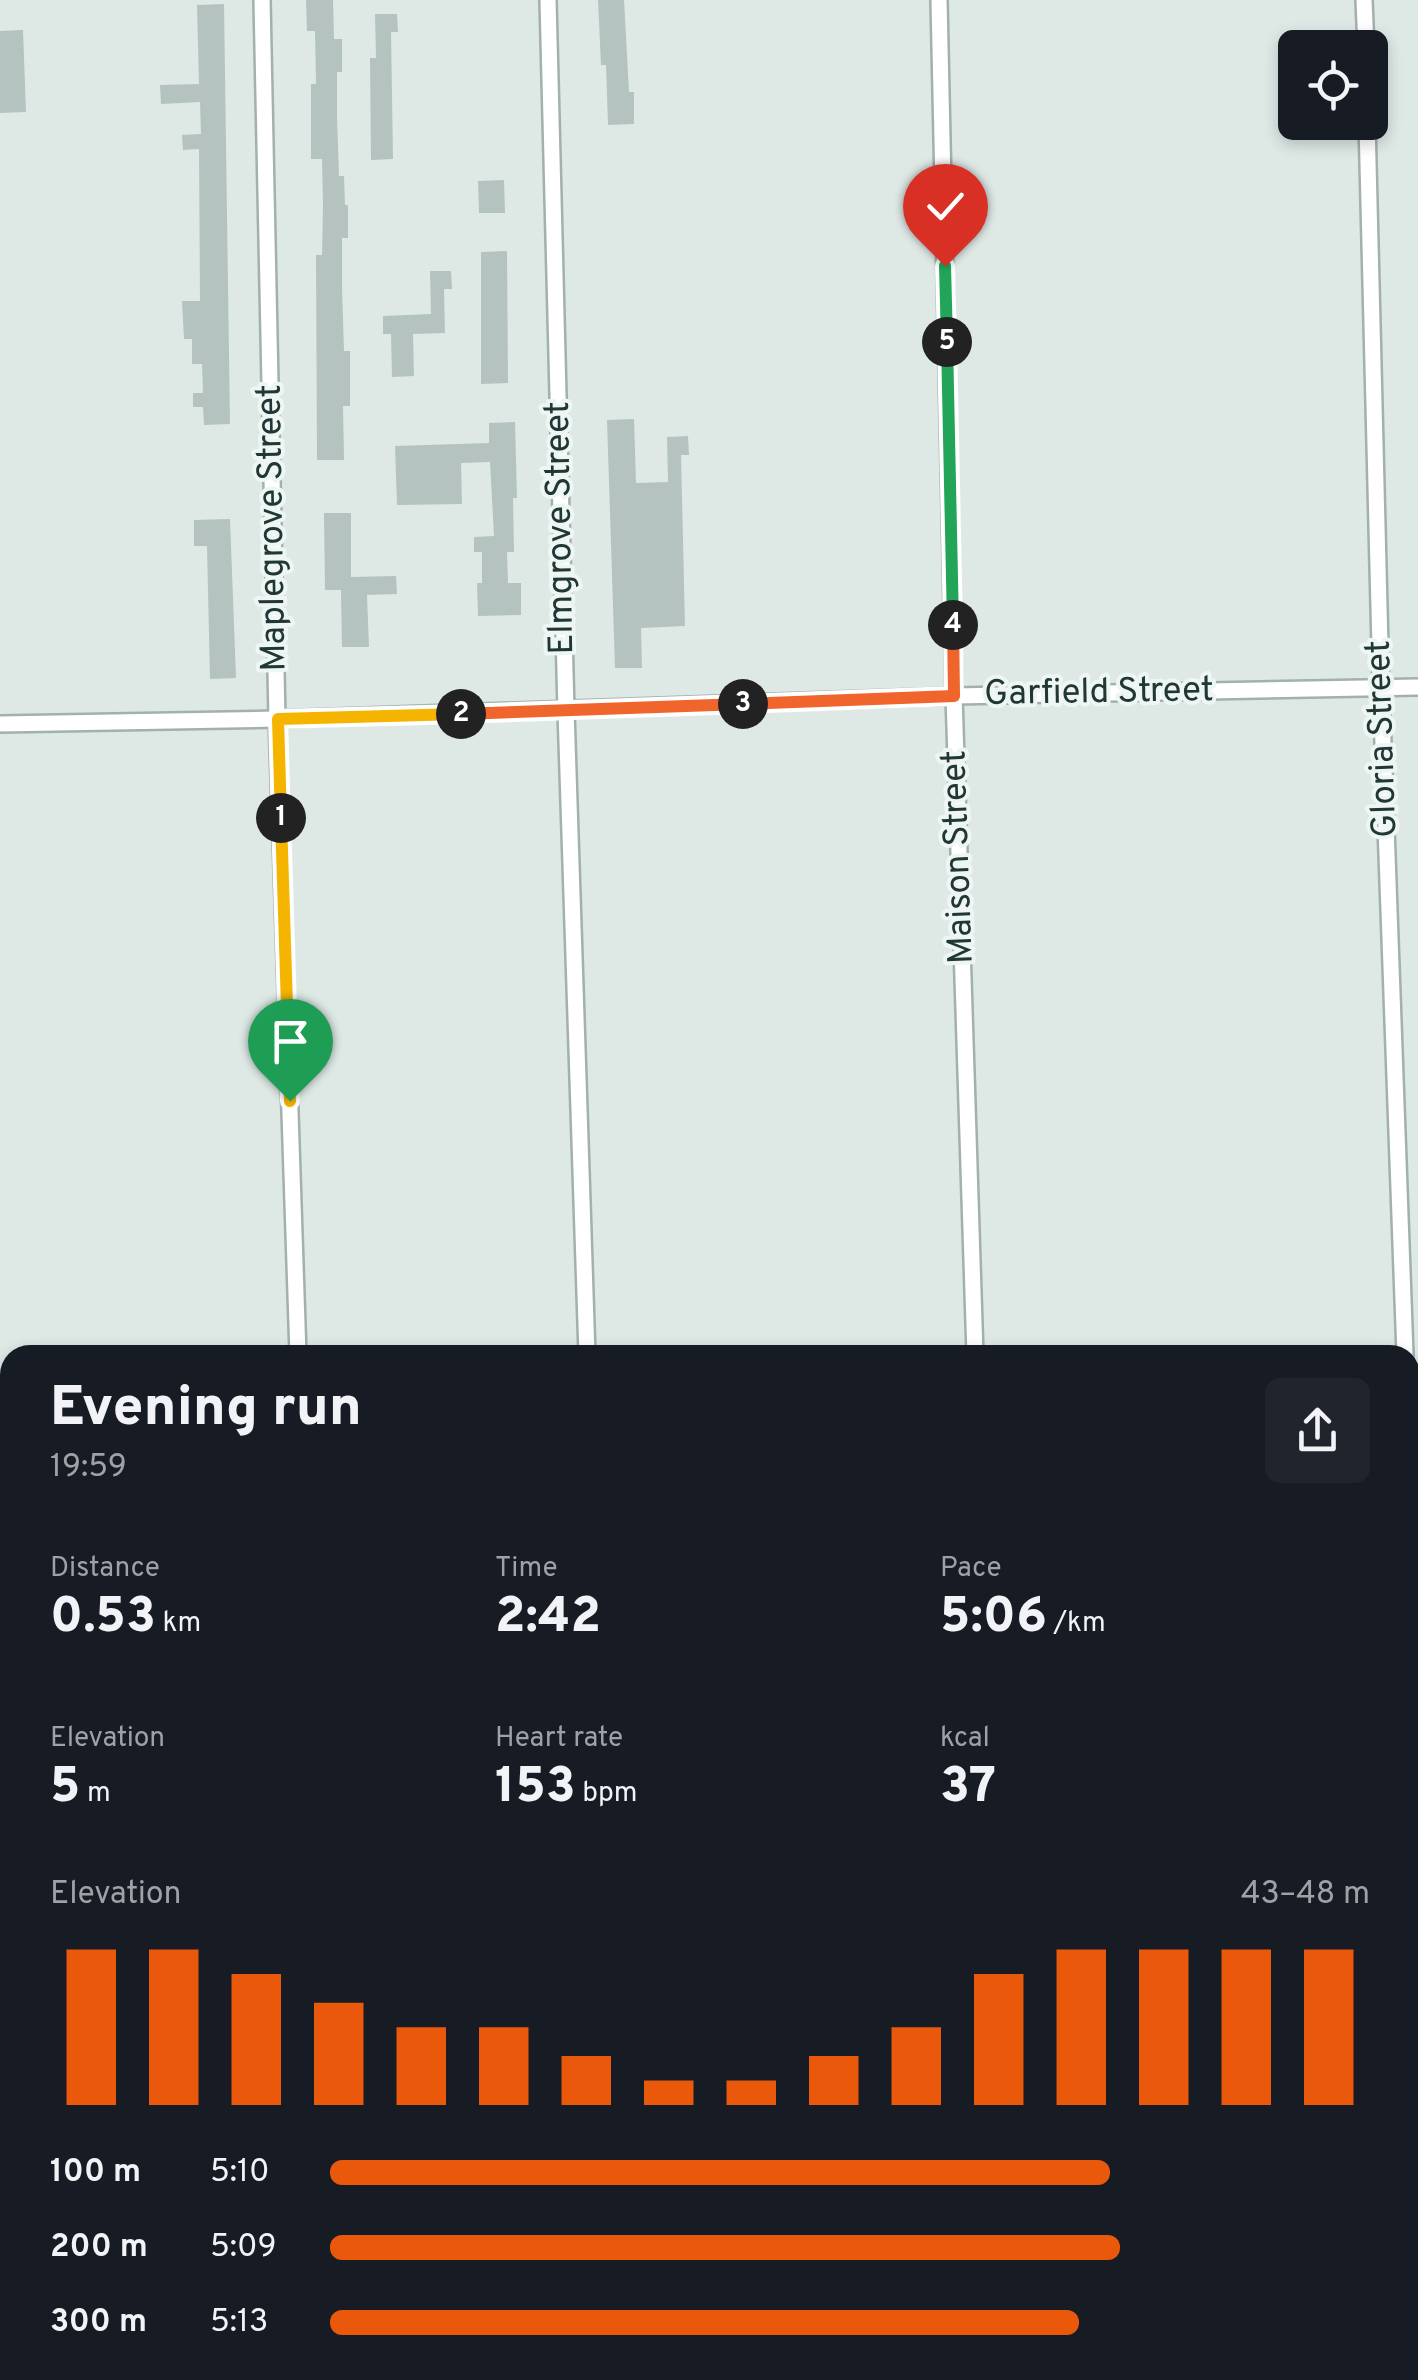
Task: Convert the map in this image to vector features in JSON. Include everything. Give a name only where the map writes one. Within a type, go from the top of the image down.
[{"type":"street","name":"Maplegrove Street","points":[[262,0],[278,719],[298,1345]]},
{"type":"street","name":"Elmgrove Street","points":[[548,0],[588,1345]]},
{"type":"street","name":"Maison Street","points":[[939,0],[954,696],[975,1345]]},
{"type":"street","points":[[1364,0],[1365,30]]},
{"type":"street","name":"Gloria Street","points":[[1367,140],[1381,688],[1405,1345]]},
{"type":"street","name":"Garfield Street","points":[[0,724],[278,719],[954,696],[1418,687]]},
{"type":"building","points":[[306,0],[333,0],[334,39],[342,39],[337,116],[339,176],[344,176],[348,205],[348,238],[342,238],[342,287],[344,351],[350,351],[350,406],[343,406],[344,460],[317,460],[316,255],[322,255],[322,159],[311,159],[315,31],[307,31]]},
{"type":"building","points":[[598,0],[624,0],[634,124],[608,125]]},
{"type":"building","points":[[224,4],[230,424],[204,425],[203,407],[193,407],[193,393],[203,393],[202,364],[192,364],[192,339],[184,339],[182,301],[200,301],[199,149],[183,150],[182,135],[201,134],[200,102],[161,104],[160,85],[199,84],[197,5]]},
{"type":"building","points":[[375,14],[397,14],[398,32],[391,32],[393,159],[371,160],[370,58],[376,58]]},
{"type":"building","points":[[23,30],[26,112],[0,113],[0,31]]},
{"type":"building","points":[[504,180],[505,213],[479,213],[478,181]]},
{"type":"building","points":[[507,251],[508,383],[481,384],[481,252]]},
{"type":"building","points":[[430,271],[451,271],[452,289],[444,289],[445,333],[413,334],[414,376],[392,377],[391,334],[383,334],[383,316],[431,314]]},
{"type":"building","points":[[634,419],[636,483],[668,482],[667,437],[688,436],[689,455],[681,455],[685,626],[641,628],[642,668],[615,668],[607,420]]},
{"type":"building","points":[[515,422],[514,552],[507,552],[508,583],[521,583],[521,615],[478,616],[477,583],[482,583],[482,552],[474,552],[474,537],[494,536],[490,462],[461,463],[462,504],[397,505],[395,446],[489,443],[489,423]]},
{"type":"building","points":[[324,513],[351,513],[351,577],[396,576],[397,594],[367,595],[369,647],[342,647],[341,590],[325,590]]},
{"type":"building","points":[[230,519],[236,678],[210,679],[207,546],[194,546],[194,520]]},
{"type":"route","points":[[290,1101],[278,719],[954,696],[945,266]]}]
